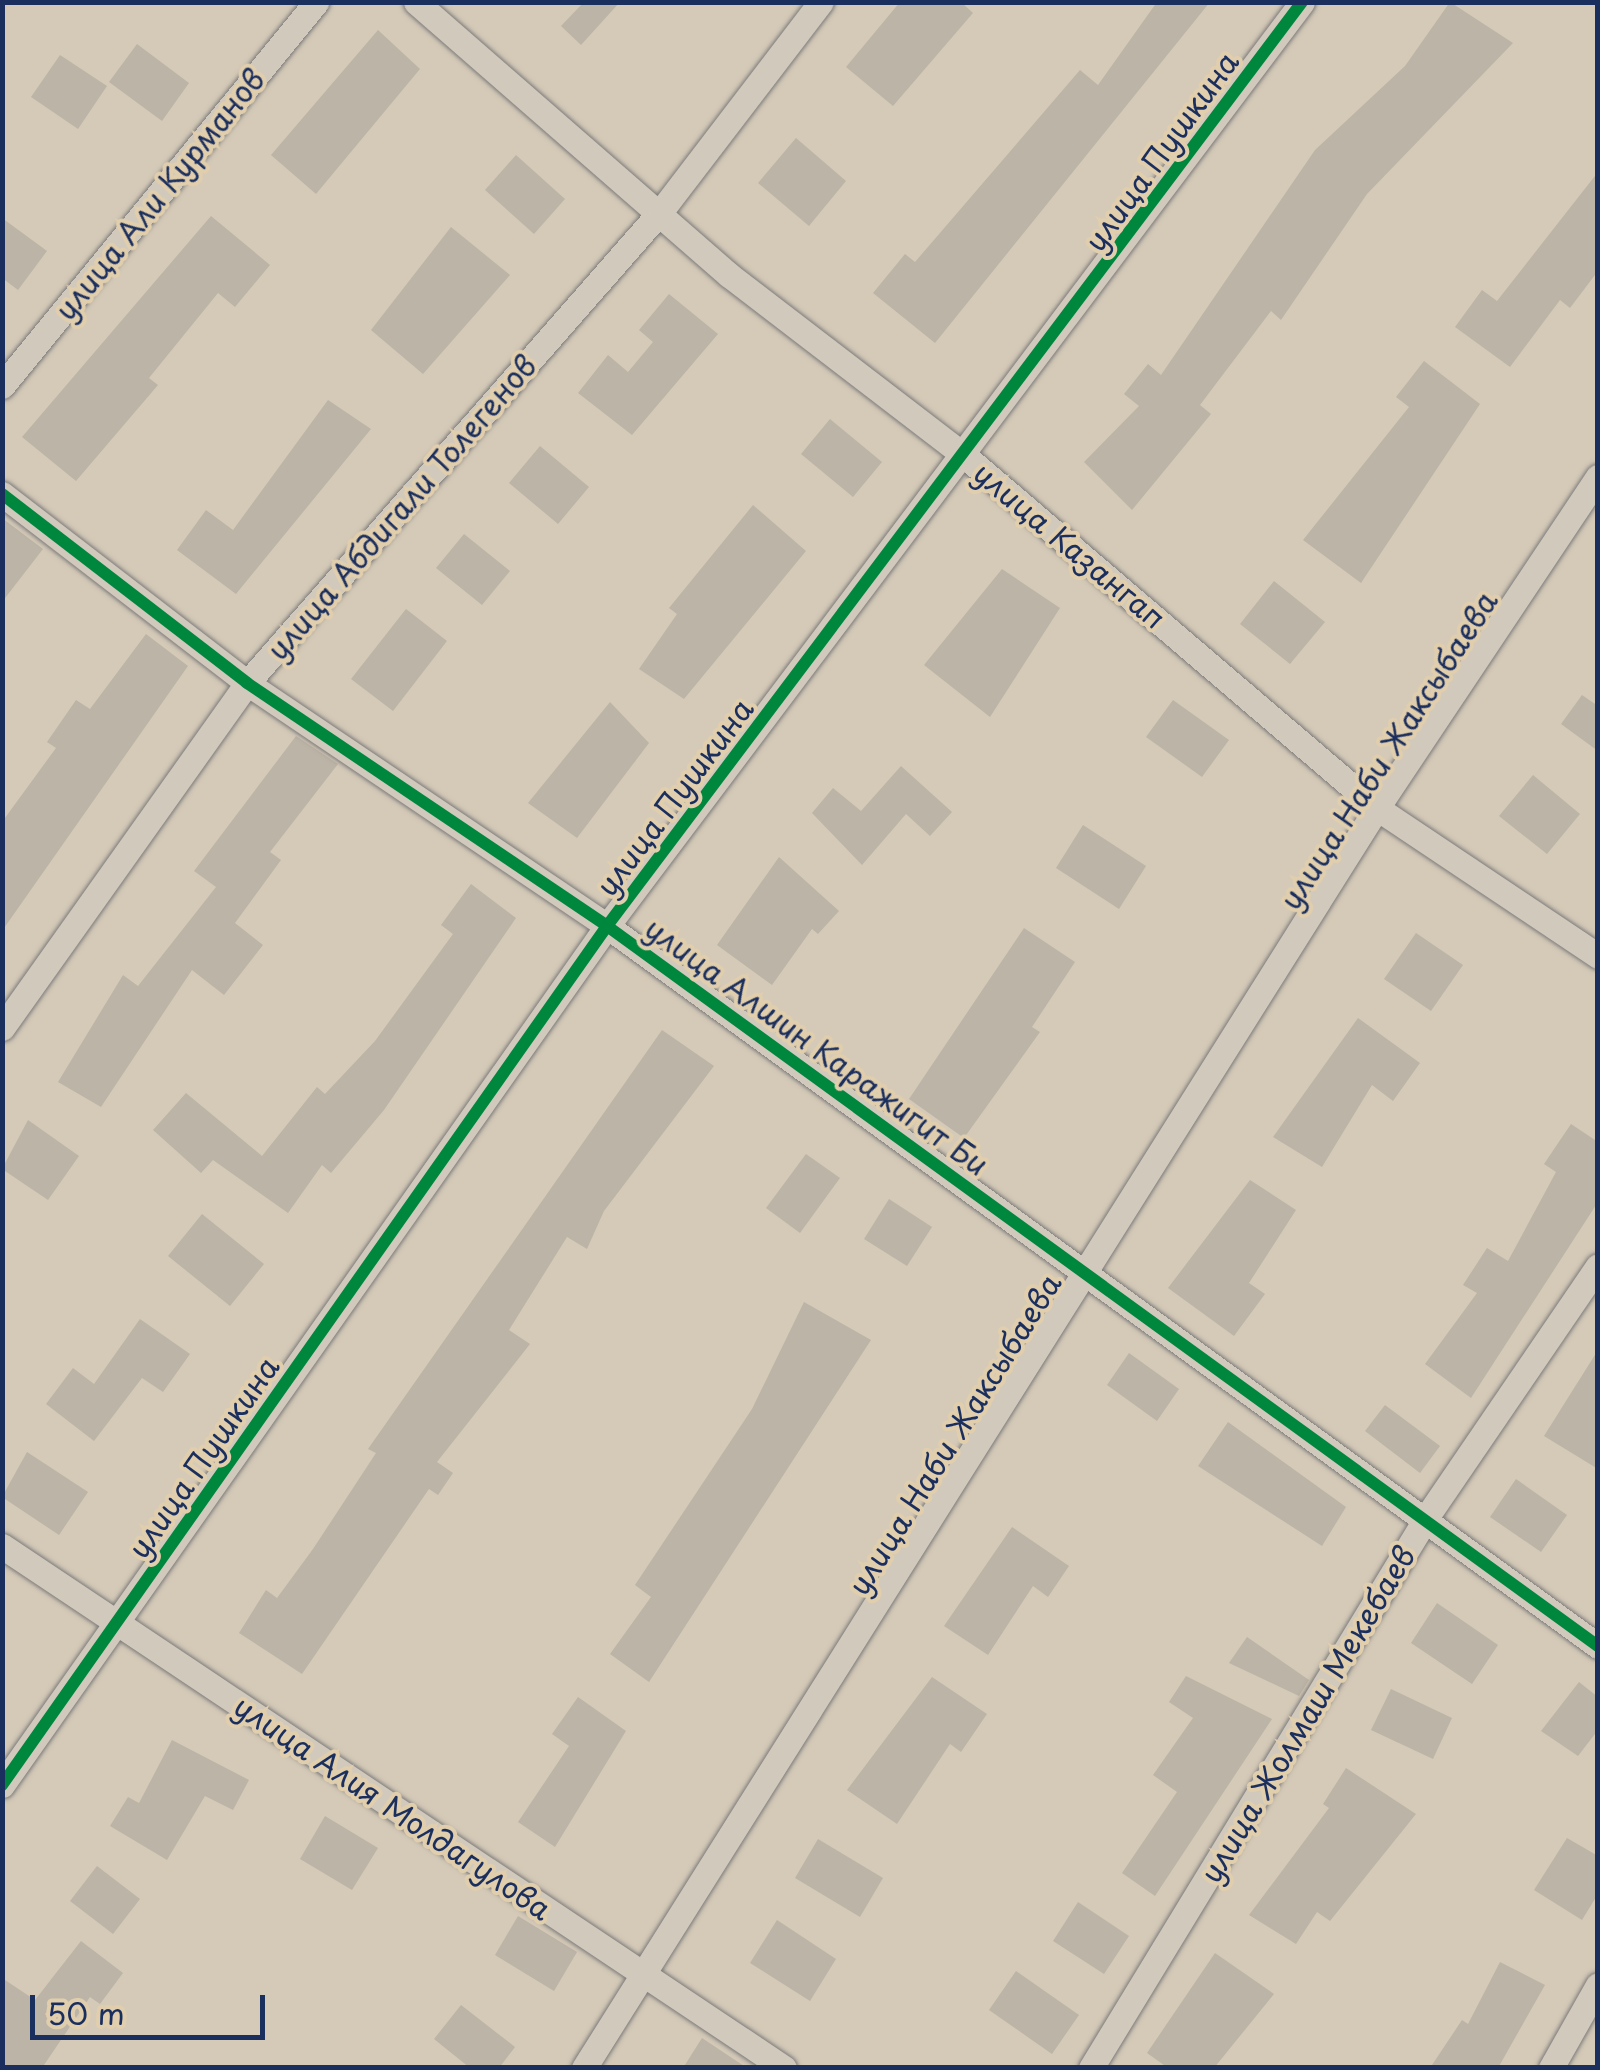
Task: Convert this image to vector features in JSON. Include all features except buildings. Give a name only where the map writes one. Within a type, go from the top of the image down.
[{"type":"street","name":"улица Али Курманов","points":[[2,386],[316,2]]},
{"type":"street","name":"улица Казангап","points":[[416,2],[661,211],[729,275],[966,456],[1378,808],[1598,956]]},
{"type":"street","name":"улица Абдигали Толегенов","points":[[2,1028],[247,683],[661,211],[821,2]]},
{"type":"street","name":"улица Пушкина","points":[[2,1785],[607,926],[966,456],[1302,2]]},
{"type":"street","name":"улица Наби Жаксыбаева","points":[[584,2068],[1378,808],[1598,477]]},
{"type":"street","name":"улица Алшин Каражигит Би","points":[[2,494],[247,683],[607,926],[1428,1515],[1598,1646]]},
{"type":"street","name":"улица Жолмаш Мекебаев","points":[[1092,2068],[1428,1515],[1598,1266]]},
{"type":"street","name":"улица Алия Молдагулова","points":[[2,1546],[784,2068]]},
{"type":"street","points":[[1550,2068],[1598,1985]]},
{"type":"cycle path","points":[[2,1785],[607,926],[1302,2]]},
{"type":"cycle path","points":[[2,494],[247,683],[607,926],[1598,1646]]}]
